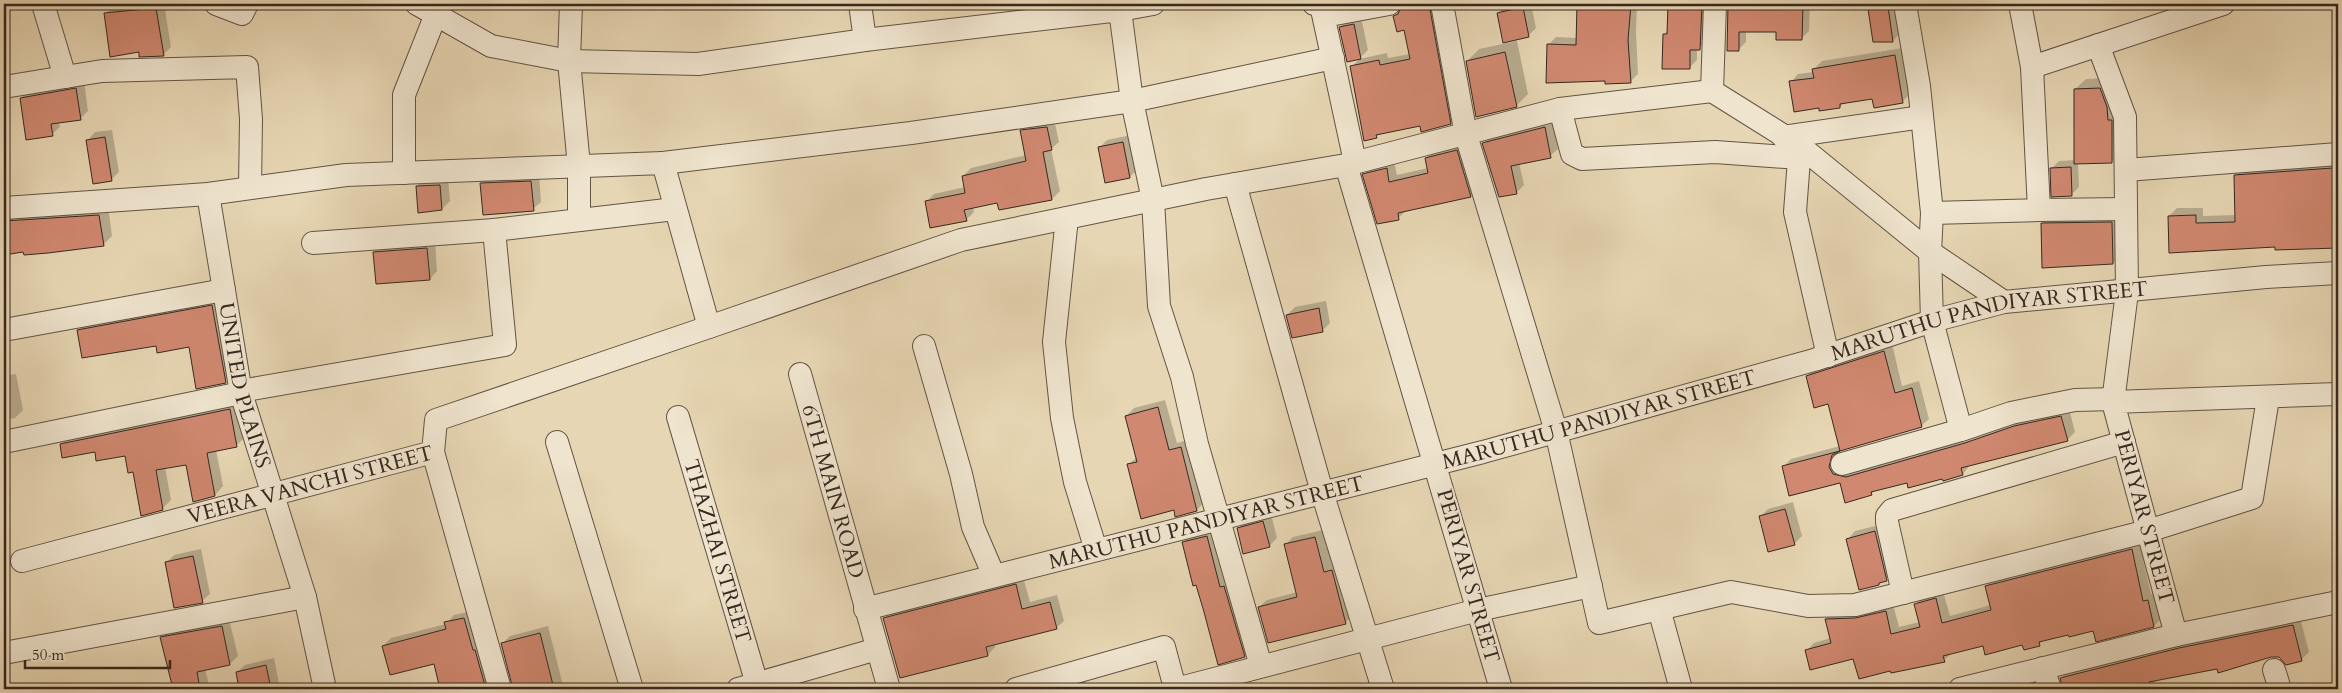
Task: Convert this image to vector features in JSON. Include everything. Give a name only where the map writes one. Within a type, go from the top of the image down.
[{"type":"street","points":[[43,4],[65,78]]},
{"type":"street","points":[[216,4],[242,14],[247,4]]},
{"type":"street","points":[[571,4],[568,61],[579,166],[579,220]]},
{"type":"street","points":[[860,4],[865,40]]},
{"type":"street","points":[[404,173],[404,95],[431,7],[475,38],[492,46],[568,61],[698,64],[865,40],[1152,4]]},
{"type":"street","points":[[1320,7],[1389,4]]},
{"type":"street","points":[[1442,4],[1466,135],[1556,431],[1599,623],[1731,592],[1808,606],[1855,605],[2148,531],[2252,498],[2268,398]]},
{"type":"street","points":[[1712,91],[1715,4]]},
{"type":"street","points":[[1905,4],[1922,117],[1932,213],[1930,252],[1932,321],[1961,430]]},
{"type":"street","points":[[2020,4],[2032,67],[2039,210]]},
{"type":"street","points":[[2032,67],[2223,4]]},
{"type":"street","points":[[1118,7],[1132,101],[1153,200],[1159,306],[1182,377],[1218,519],[1261,666]]},
{"type":"street","name":"PERIYAR STREET","points":[[1320,7],[1333,58],[1351,163],[1435,464],[1501,689]]},
{"type":"street","points":[[1842,464],[2028,409],[2075,400],[2114,401],[2127,292],[2125,117],[2098,45]]},
{"type":"street","points":[[4,208],[208,194],[346,174],[663,163],[911,133],[1132,101],[1333,58]]},
{"type":"street","points":[[4,87],[102,71],[247,67],[251,118],[250,188]]},
{"type":"street","points":[[663,163],[708,326],[962,240],[1153,200],[1351,163],[1466,135],[1560,109],[1712,91],[1794,147],[1930,252],[2004,302]]},
{"type":"street","points":[[1560,109],[1572,154],[1582,159],[1794,147],[1922,117]]},
{"type":"street","points":[[1794,147],[1795,212],[1828,356]]},
{"type":"street","points":[[2126,170],[2338,154]]},
{"type":"street","points":[[1235,184],[1322,492],[1383,689]]},
{"type":"street","name":"UNITED PLAINS","points":[[208,194],[241,393],[304,597],[325,689]]},
{"type":"street","points":[[313,243],[494,230],[675,208]]},
{"type":"street","points":[[1932,213],[2126,209]]},
{"type":"street","points":[[1067,218],[1054,342],[1062,418],[1071,464],[1096,550]]},
{"type":"street","points":[[4,442],[241,393],[252,388],[505,345],[494,230]]},
{"type":"street","name":"MARUTHU PANDIYAR STREET","points":[[865,609],[1435,464],[1828,356],[1932,321],[2004,302],[2127,292],[2266,277],[2338,273]]},
{"type":"street","points":[[4,330],[224,290]]},
{"type":"street","name":"VEERA VANCHI STREET","points":[[22,561],[433,452],[436,420],[708,326]]},
{"type":"street","points":[[924,346],[961,474],[973,527],[994,576]]},
{"type":"street","name":"6TH MAIN ROAD","points":[[800,374],[844,522],[865,609]]},
{"type":"street","name":"PERIYAR STREET","points":[[2176,635],[2114,401],[2268,398],[2338,394]]},
{"type":"street","name":"THAZHAI STREET","points":[[678,418],[748,687]]},
{"type":"street","points":[[557,442],[632,689]]},
{"type":"street","points":[[1903,593],[1886,522],[1887,516],[1892,510],[2124,442]]},
{"type":"street","points":[[433,452],[500,689]]},
{"type":"street","points":[[1016,689],[1164,647],[1175,688],[1478,610],[1591,586]]},
{"type":"street","points":[[4,653],[304,597]]},
{"type":"street","points":[[1960,689],[2047,679],[2176,635],[2338,602]]},
{"type":"street","points":[[865,609],[889,689]]},
{"type":"street","points":[[1659,609],[1682,689]]},
{"type":"street","points":[[748,687],[877,649]]},
{"type":"building","points":[[1402,4],[1429,4],[1451,124],[1421,132],[1420,126],[1376,135],[1377,138],[1364,141],[1350,66],[1379,60],[1380,65],[1410,59],[1404,30],[1397,32],[1393,16],[1398,14]]},
{"type":"building","points":[[1577,4],[1631,4],[1628,40],[1631,83],[1605,84],[1605,81],[1546,83],[1547,44],[1576,45]]},
{"type":"building","points":[[1668,4],[1702,4],[1700,50],[1690,50],[1690,69],[1662,69],[1663,34],[1667,34]]},
{"type":"building","points":[[1728,4],[1803,5],[1802,40],[1776,40],[1776,32],[1739,32],[1739,51],[1727,51]]},
{"type":"building","points":[[1888,6],[1893,42],[1873,42],[1868,9]]},
{"type":"building","points":[[1523,7],[1529,37],[1503,43],[1497,13]]},
{"type":"building","points":[[156,8],[164,56],[139,57],[139,52],[110,57],[104,13]]},
{"type":"building","points":[[1354,24],[1361,59],[1347,62],[1339,27]]},
{"type":"building","points":[[1505,52],[1517,107],[1476,117],[1466,61]]},
{"type":"building","points":[[1895,55],[1903,103],[1874,108],[1872,99],[1840,104],[1840,108],[1819,111],[1819,108],[1794,112],[1789,81],[1814,78],[1812,69]]},
{"type":"building","points":[[76,88],[81,120],[51,124],[53,136],[26,140],[20,98]]},
{"type":"building","points":[[2100,88],[2107,107],[2108,120],[2112,120],[2112,163],[2074,164],[2074,89]]},
{"type":"building","points":[[1047,127],[1052,150],[1043,152],[1052,200],[999,210],[997,203],[964,210],[967,221],[930,228],[925,201],[965,193],[962,176],[1026,161],[1020,130]]},
{"type":"building","points":[[1545,127],[1551,158],[1511,166],[1517,194],[1499,197],[1482,143]]},
{"type":"building","points":[[105,137],[112,181],[93,184],[86,140]]},
{"type":"building","points":[[1123,142],[1130,178],[1105,183],[1098,147]]},
{"type":"building","points":[[1457,150],[1471,197],[1398,213],[1399,220],[1377,224],[1362,174],[1387,168],[1389,182],[1428,173],[1425,158]]},
{"type":"building","points":[[2071,167],[2072,196],[2051,197],[2050,168]]},
{"type":"building","points":[[2333,168],[2338,248],[2275,250],[2275,247],[2169,253],[2168,216],[2196,215],[2196,223],[2235,222],[2234,175]]},
{"type":"building","points":[[531,181],[534,211],[483,215],[480,183]]},
{"type":"building","points":[[440,185],[442,210],[418,213],[416,186]]},
{"type":"building","points":[[99,215],[104,246],[48,253],[24,255],[23,252],[4,255],[4,221]]},
{"type":"building","points":[[2112,222],[2113,264],[2042,268],[2041,223]]},
{"type":"building","points":[[427,248],[430,280],[376,284],[373,252]]},
{"type":"building","points":[[212,305],[226,383],[196,389],[189,347],[157,353],[156,346],[82,358],[77,330]]},
{"type":"building","points":[[1319,308],[1323,332],[1292,338],[1286,315]]},
{"type":"building","points":[[1884,351],[1895,393],[1912,388],[1922,427],[1840,451],[1828,404],[1814,408],[1806,376]]},
{"type":"building","points":[[1158,407],[1169,450],[1181,447],[1197,511],[1175,517],[1174,510],[1141,519],[1127,464],[1137,462],[1125,416]]},
{"type":"building","points":[[230,409],[237,447],[207,453],[215,496],[193,502],[186,465],[156,470],[163,510],[141,516],[133,472],[128,473],[125,456],[96,461],[95,452],[62,458],[60,444]]},
{"type":"building","points":[[2061,416],[2068,441],[1961,468],[1963,475],[1943,481],[1942,479],[1908,488],[1907,483],[1871,492],[1872,495],[1845,503],[1840,483],[1789,496],[1782,466],[1840,451],[1832,455],[1829,467],[1833,474],[1846,477],[1965,443],[2014,426]]},
{"type":"building","points":[[1785,509],[1795,545],[1768,552],[1759,516]]},
{"type":"building","points":[[1263,521],[1270,547],[1243,554],[1237,528]]},
{"type":"building","points":[[1875,531],[1887,581],[1859,590],[1846,539]]},
{"type":"building","points":[[1207,536],[1220,587],[1224,586],[1245,657],[1218,665],[1196,585],[1193,586],[1182,542]]},
{"type":"building","points":[[1315,537],[1324,572],[1332,570],[1346,624],[1268,643],[1258,607],[1297,597],[1284,544]]},
{"type":"building","points":[[2132,549],[2143,601],[2148,600],[2154,627],[2096,642],[2093,631],[2069,637],[2068,635],[2039,642],[2040,646],[2024,650],[2022,645],[1985,655],[1983,646],[1943,656],[1945,662],[1891,673],[1890,671],[1859,679],[1853,659],[1810,670],[1805,650],[1831,643],[1825,619],[1855,618],[1886,611],[1891,634],[1920,627],[1914,604],[1936,598],[1942,623],[1991,610],[1985,586]]},
{"type":"building","points":[[193,556],[203,603],[174,608],[165,562]]},
{"type":"building","points":[[1016,584],[1022,609],[1050,602],[1057,629],[986,647],[988,656],[900,678],[883,618]]},
{"type":"building","points":[[464,618],[486,689],[440,689],[434,664],[390,675],[382,646],[446,629],[444,622]]},
{"type":"building","points":[[2293,625],[2302,661],[2286,665],[2279,657],[2271,657],[2218,673],[2217,669],[2149,682],[2151,689],[2063,689],[2060,678],[2179,648]]},
{"type":"building","points":[[222,626],[230,665],[197,672],[200,689],[173,689],[160,637]]},
{"type":"building","points":[[540,633],[554,689],[513,689],[501,643]]},
{"type":"building","points":[[266,665],[271,689],[239,689],[236,672]]}]
